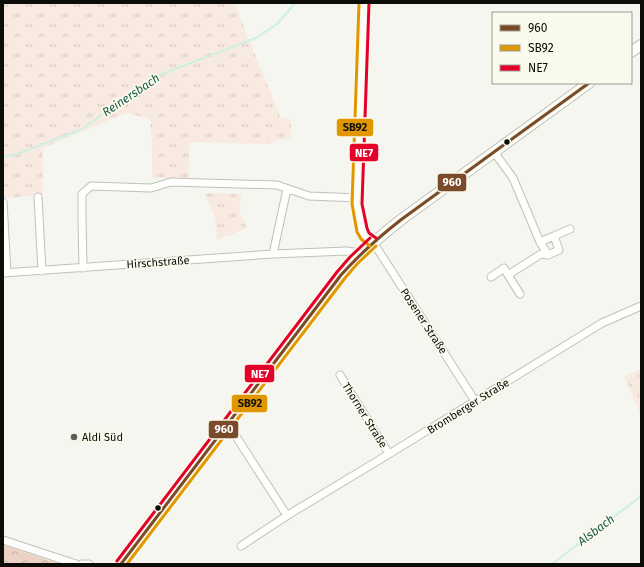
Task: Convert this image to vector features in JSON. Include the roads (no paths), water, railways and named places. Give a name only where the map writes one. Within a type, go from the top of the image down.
[{"type":"main road","points":[[364,3],[358,209],[362,230],[365,236],[373,242]]},
{"type":"main road","points":[[632,51],[641,45]]},
{"type":"main road","points":[[121,564],[341,275],[361,252],[408,215],[588,84]]},
{"type":"street","points":[[494,152],[513,178],[540,242],[548,255]]},
{"type":"street","points":[[83,268],[82,194],[91,186],[150,188],[171,182],[277,185],[309,196],[358,198]]},
{"type":"street","points":[[273,254],[287,189]]},
{"type":"street","points":[[38,197],[42,271]]},
{"type":"street","name":"Hirschstraße","points":[[3,202],[5,273],[273,254],[347,251],[361,252]]},
{"type":"street","points":[[540,242],[570,229]]},
{"type":"street","points":[[508,275],[541,254],[548,255],[559,250],[554,236]]},
{"type":"street","name":"Posener Straße","points":[[373,242],[475,401]]},
{"type":"street","points":[[491,277],[504,268],[520,294]]},
{"type":"street","name":"Bromberger Straße","points":[[241,546],[288,515],[602,323],[641,306]]},
{"type":"street","name":"Thorner Straße","points":[[340,375],[389,454]]},
{"type":"street","points":[[228,424],[288,515]]},
{"type":"street","points":[[3,540],[76,564]]},
{"type":"street","points":[[82,564],[89,564]]},
{"type":"waterway","name":"Reinersbach","points":[[3,157],[17,154],[82,129],[154,77],[256,38],[277,24],[295,3]]},
{"type":"waterway","name":"Alsbach","points":[[552,564],[641,496]]},
{"type":"place","name":"Aldi Süd","points":[[74,437]]}]
